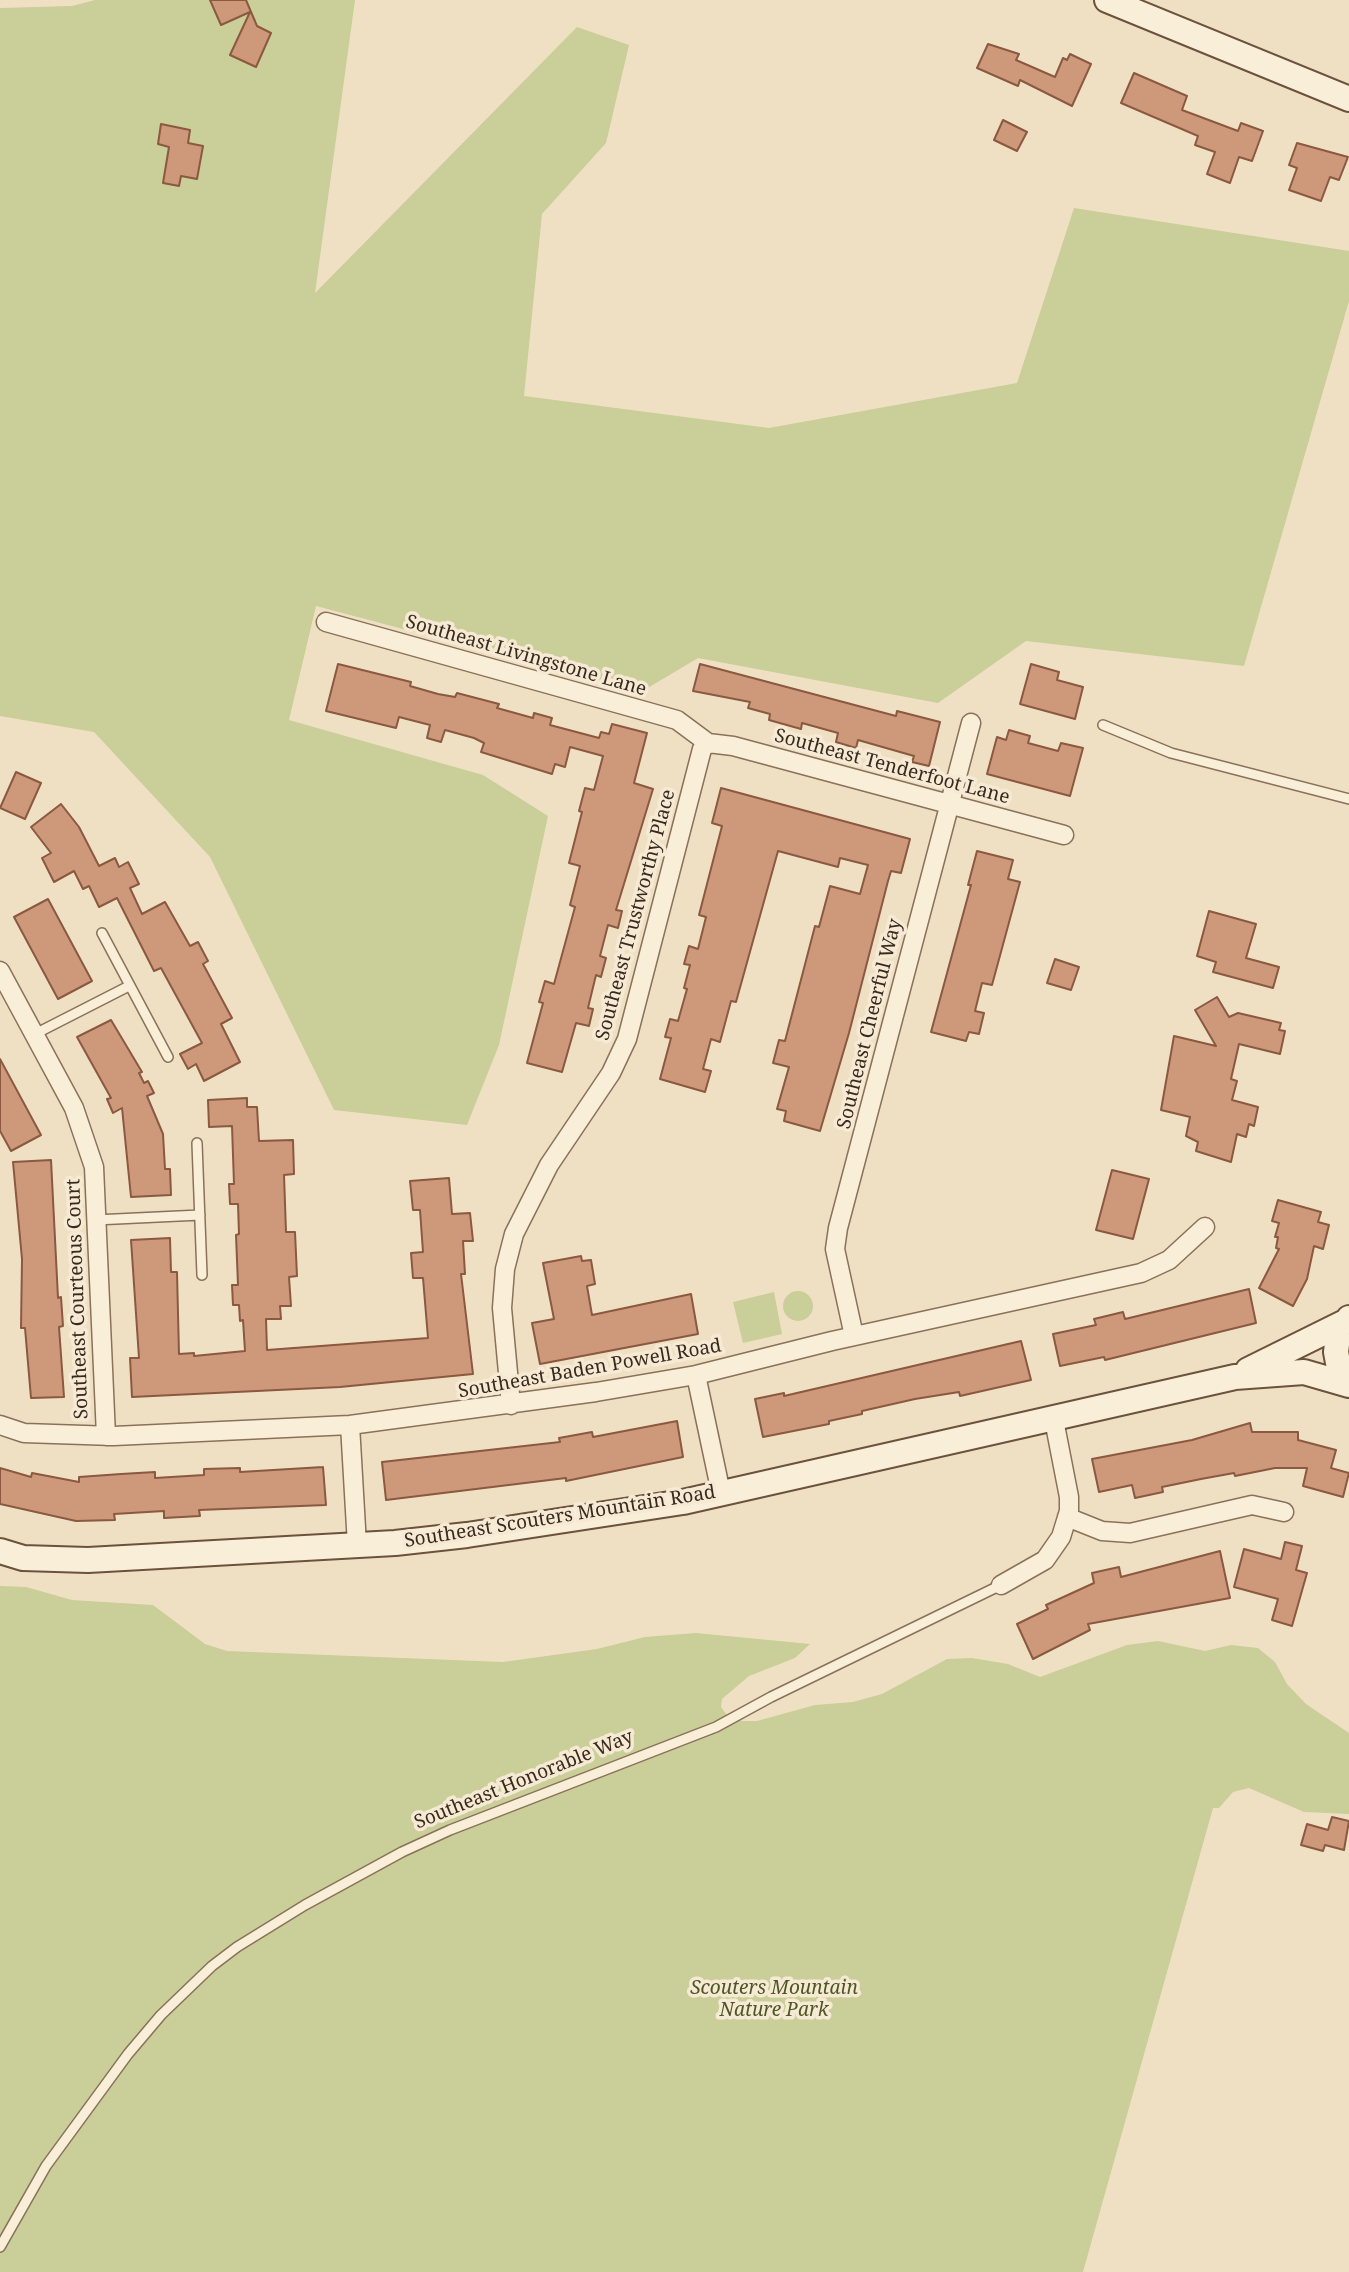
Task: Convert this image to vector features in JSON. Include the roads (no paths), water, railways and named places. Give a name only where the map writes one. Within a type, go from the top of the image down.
[{"type":"street","points":[[1107,0],[1349,99]]},
{"type":"street","name":"Southeast Livingstone Lane","points":[[326,622],[677,720],[708,743]]},
{"type":"street","name":"Southeast Cheerful Way","points":[[854,1336],[835,1249],[838,1228],[971,723]]},
{"type":"street","name":"Southeast Tenderfoot Lane","points":[[708,743],[733,746],[1064,835]]},
{"type":"street","name":"Southeast Trustworthy Place","points":[[511,1405],[502,1308],[505,1269],[514,1234],[549,1165],[611,1073],[627,1039],[699,759],[708,743]]},
{"type":"street","name":"Southeast Courteous Court","points":[[0,971],[74,1108],[90,1151],[95,1182],[106,1436]]},
{"type":"street","name":"Southeast Baden Powell Road","points":[[0,1425],[24,1433],[106,1436],[349,1425],[511,1405],[696,1376],[854,1336],[1141,1273],[1170,1260],[1205,1227]]},
{"type":"street","points":[[1347,1320],[1338,1336],[1336,1352],[1339,1368],[1349,1384]]},
{"type":"street","name":"Southeast Scouters Mountain Road","points":[[1235,1377],[1347,1320]]},
{"type":"street","name":"Southeast Scouters Mountain Road","points":[[0,1551],[23,1558],[88,1560],[357,1545],[552,1523],[721,1493],[1235,1377],[1304,1372],[1349,1384]]},
{"type":"street","points":[[696,1376],[721,1493]]},
{"type":"street","name":"Southeast Honorable Way","points":[[1001,1585],[1045,1560],[1061,1537],[1069,1497],[1054,1420]]},
{"type":"street","points":[[349,1425],[357,1545]]},
{"type":"street","points":[[1067,1517],[1102,1531],[1129,1533],[1236,1507],[1260,1506],[1284,1512]]},
{"type":"lane","points":[[1103,725],[1171,753],[1349,799]]},
{"type":"lane","points":[[102,933],[168,1057]]},
{"type":"lane","points":[[33,1035],[129,986]]},
{"type":"lane","points":[[197,1143],[202,1275]]},
{"type":"lane","points":[[95,1220],[200,1215]]},
{"type":"lane","name":"Southeast Honorable Way","points":[[0,2247],[46,2166],[128,2054],[160,2015],[212,1966],[237,1947],[305,1905],[402,1852],[450,1830],[716,1727],[771,1697],[1001,1585]]},
{"type":"park label","name":"Scouters Mountain Nature Park","points":[[774,2000]]}]
